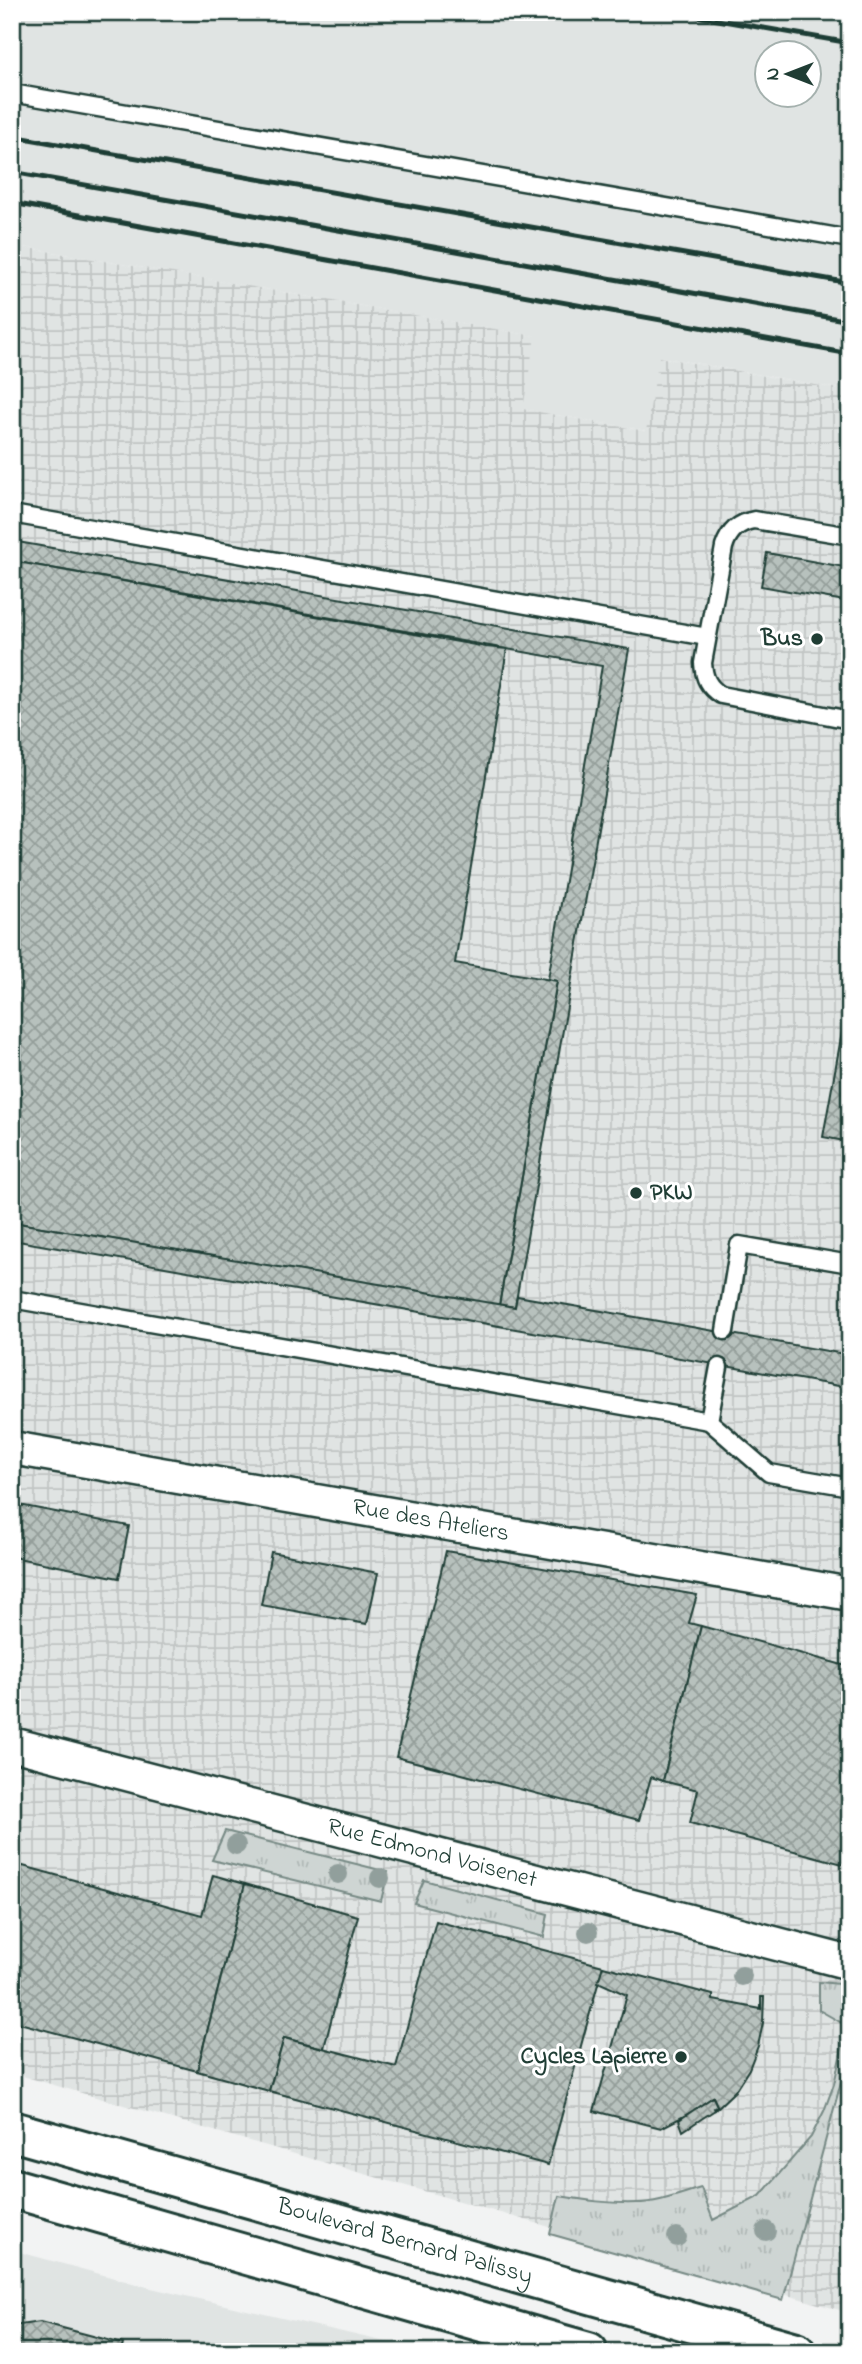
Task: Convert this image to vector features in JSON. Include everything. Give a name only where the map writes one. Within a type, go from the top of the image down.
[{"type":"main road","name":"Boulevard Bernard Palissy","points":[[12,2131],[796,2352]]},
{"type":"main road","points":[[12,2188],[588,2352]]},
{"type":"street","name":"Rue des Ateliers","points":[[12,1448],[850,1594]]},
{"type":"street","name":"Rue Edmond Voisenet","points":[[12,1744],[850,1963]]},
{"type":"lane","points":[[12,93],[850,239]]},
{"type":"lane","points":[[12,514],[707,637]]},
{"type":"lane","points":[[850,536],[754,520],[743,522],[734,528],[727,536],[724,547],[703,672],[712,690],[721,695],[850,720]]},
{"type":"lane","points":[[725,1331],[739,1245],[850,1264]]},
{"type":"lane","points":[[12,1299],[709,1421],[769,1473],[850,1487]]},
{"type":"lane","points":[[709,1421],[719,1367]]},
{"type":"shaded area","points":[[12,12],[850,12],[850,391],[660,357],[647,431],[522,409],[534,336],[12,245]]},
{"type":"shaded area","points":[[12,245],[535,336],[523,409],[646,431],[659,357],[850,391],[850,2313],[12,2073]]},
{"type":"shaded area","points":[[12,2250],[151,2288],[429,2352],[12,2352]]},
{"type":"green space","points":[[225,1831],[388,1872],[381,1901],[212,1860]]},
{"type":"green space","points":[[424,1880],[548,1914],[544,1937],[414,1903]]},
{"type":"green space","points":[[819,1982],[850,1985],[850,2048],[783,2300],[550,2234],[559,2196],[644,2203],[701,2188],[713,2220],[760,2196],[811,2137],[834,2084],[847,2026],[819,2010]]},
{"type":"building","points":[[12,541],[629,649],[515,1307],[499,1305],[557,981],[548,979],[602,666],[12,561]]},
{"type":"building","points":[[767,553],[850,568],[850,602],[761,586]]},
{"type":"building","points":[[12,561],[507,649],[455,963],[557,981],[499,1305],[12,1222]]},
{"type":"building","points":[[850,988],[850,1142],[823,1137]]},
{"type":"building","points":[[12,1222],[515,1307],[517,1296],[850,1355],[850,1388],[12,1240]]},
{"type":"building","points":[[19,1505],[129,1526],[119,1578],[12,1557]]},
{"type":"building","points":[[446,1551],[697,1595],[689,1623],[701,1626],[663,1781],[651,1777],[639,1820],[396,1757]]},
{"type":"building","points":[[271,1552],[378,1573],[367,1624],[261,1605]]},
{"type":"building","points":[[701,1626],[850,1667],[850,1790],[843,1815],[850,1817],[850,1866],[690,1823],[698,1790],[663,1781]]},
{"type":"building","points":[[12,1863],[202,1915],[213,1875],[245,1884],[197,2071],[12,2021]]},
{"type":"building","points":[[245,1884],[358,1916],[324,2048],[284,2038],[269,2091],[197,2071]]},
{"type":"building","points":[[436,1921],[603,1966],[548,2165],[269,2091],[284,2038],[396,2067]]},
{"type":"building","name":"Cycles Lapierre","points":[[603,1966],[713,1995],[713,2000],[761,2009],[761,1997],[764,1997],[763,2023],[749,2069],[735,2091],[715,2110],[717,2106],[713,2097],[694,2111],[661,2128],[594,2111],[627,1995],[598,1982]]},
{"type":"building","points":[[713,2097],[717,2106],[715,2110],[683,2131],[679,2120]]},
{"type":"building","points":[[40,2322],[123,2344],[121,2352],[12,2352],[12,2326]]},
{"type":"railway","points":[[672,12],[850,43]]},
{"type":"railway","points":[[12,136],[850,283]]},
{"type":"railway","points":[[12,172],[850,321]]},
{"type":"railway","points":[[12,203],[850,354]]},
{"type":"place","name":"Bus","points":[[817,639]]},
{"type":"place","name":"PKW","points":[[636,1193]]},
{"type":"place","name":"Cycles Lapierre","points":[[681,2057]]}]
